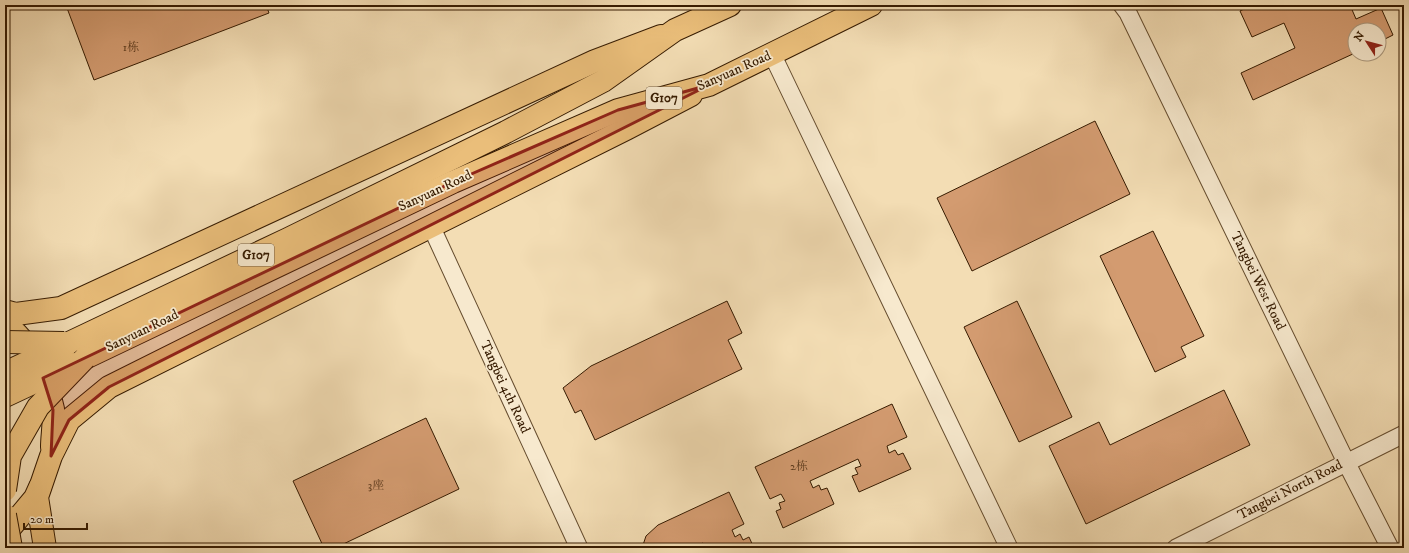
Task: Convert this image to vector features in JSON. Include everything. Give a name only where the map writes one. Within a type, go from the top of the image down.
[{"type":"main road","name":"Sanyuan Road","points":[[5,396],[85,358],[447,173],[603,81],[675,30],[730,5]]},
{"type":"main road","name":"Sanyuan Road","points":[[5,373],[447,173],[618,110],[709,85],[872,5]]},
{"type":"main road","points":[[5,311],[16,314],[61,308],[595,61],[675,30]]},
{"type":"main road","points":[[5,534],[35,498],[51,456],[69,420],[109,386],[626,129],[709,85]]},
{"type":"main road","points":[[5,324],[13,330],[40,367],[53,410],[51,456],[37,497],[45,548]]},
{"type":"main road","points":[[5,342],[69,343]]},
{"type":"main road","points":[[5,490],[10,456],[38,407],[85,358]]},
{"type":"main road","points":[[5,515],[11,548]]},
{"type":"street","name":"Tangbei West Road","points":[[1125,8],[1346,462],[1390,548]]},
{"type":"street","points":[[772,54],[1009,548]]},
{"type":"street","name":"Tangbei 4th Road","points":[[431,226],[578,548]]},
{"type":"street","name":"Tangbei North Road","points":[[1176,548],[1404,434]]},
{"type":"highlighted area","points":[[709,85],[109,387],[69,420],[51,456],[53,410],[43,378],[453,182],[618,110]]},
{"type":"building","points":[[76,5],[266,5],[269,13],[94,80],[67,8]]},
{"type":"building","points":[[1252,5],[1350,5],[1356,19],[1381,8],[1393,35],[1387,38],[1387,22],[1347,22],[1347,57],[1253,100],[1241,73],[1295,48],[1284,23],[1252,37],[1240,11]]},
{"type":"building","points":[[1095,121],[1130,194],[972,271],[937,198]]},
{"type":"building","points":[[1153,231],[1204,336],[1181,347],[1186,357],[1155,372],[1100,256]]},
{"type":"building","points":[[727,301],[742,333],[728,340],[742,369],[595,440],[581,410],[575,413],[563,388],[591,366]]},
{"type":"building","points":[[1017,301],[1072,417],[1019,442],[964,327]]},
{"type":"building","points":[[1224,390],[1250,445],[1086,524],[1049,446],[1099,422],[1110,445]]},
{"type":"building","points":[[892,404],[907,437],[887,446],[889,453],[895,450],[898,455],[903,453],[911,469],[859,492],[852,476],[858,474],[855,468],[861,466],[858,459],[810,481],[813,488],[819,485],[821,490],[827,488],[834,504],[783,528],[776,511],[781,509],[779,503],[785,501],[781,494],[770,499],[755,467]]},
{"type":"building","points":[[426,418],[459,489],[335,548],[324,548],[293,481]]},
{"type":"building","points":[[729,492],[744,524],[732,530],[735,537],[740,534],[743,540],[749,537],[754,548],[706,548],[703,543],[692,548],[642,548],[646,536],[658,525]]}]
